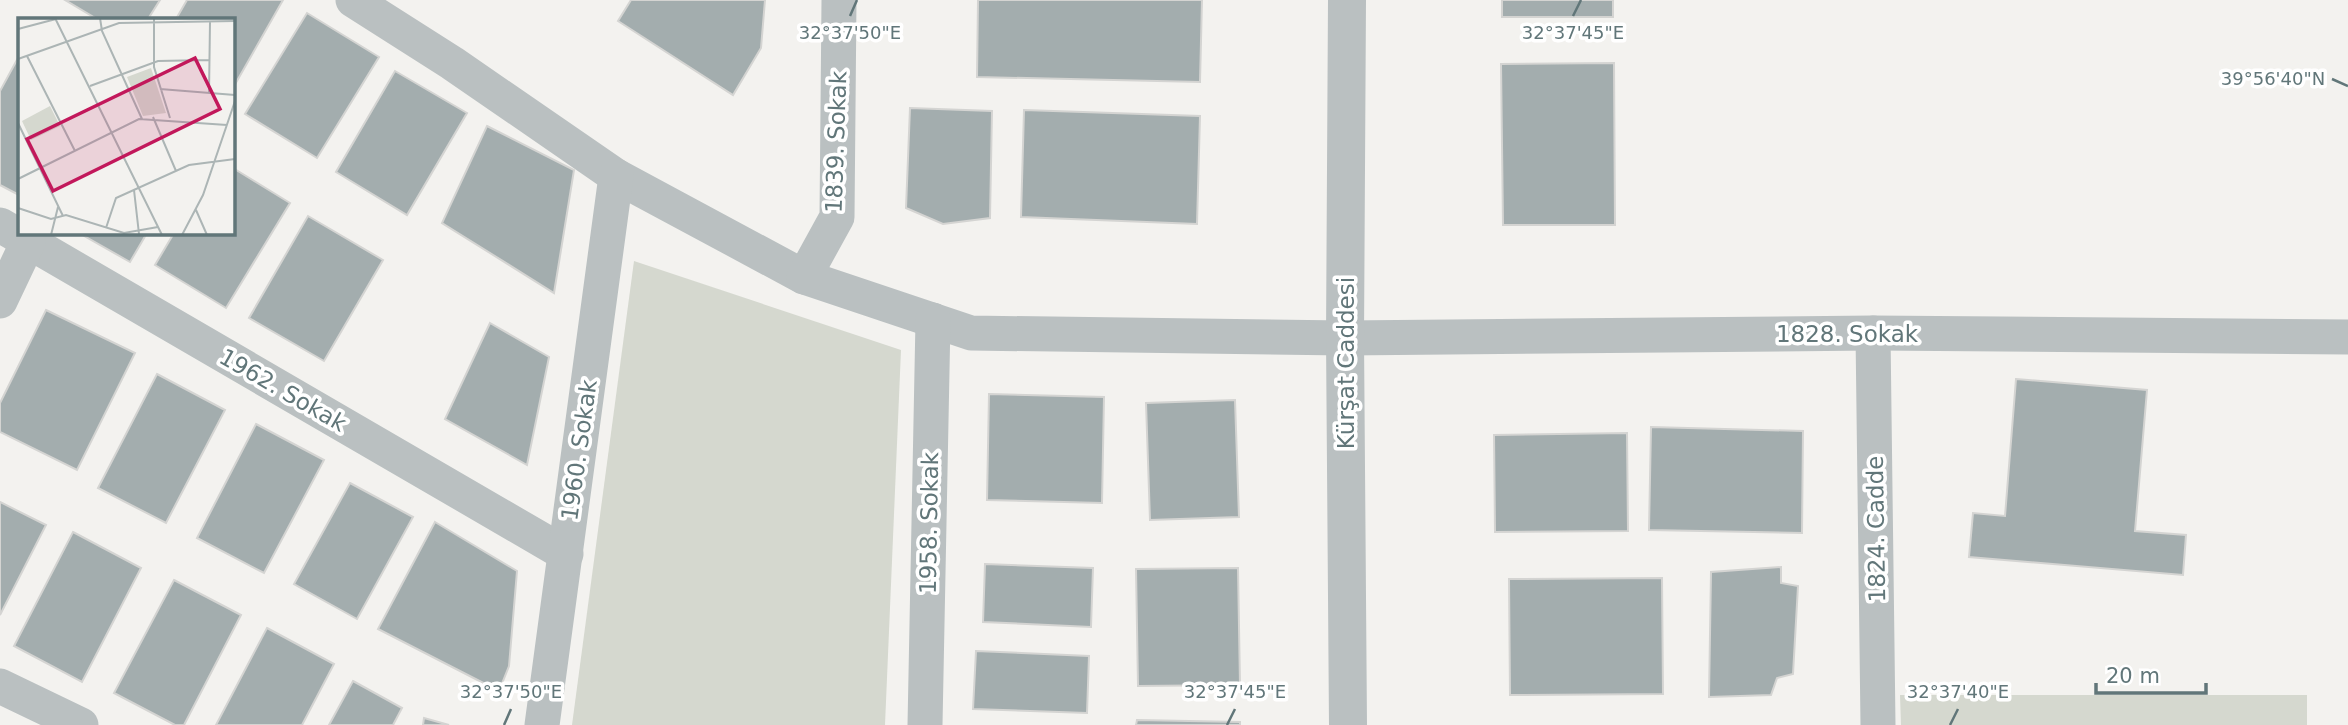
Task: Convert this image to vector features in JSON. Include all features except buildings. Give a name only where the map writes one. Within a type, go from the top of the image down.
[{"type":"street","name":"1828. Sokak","points":[[353,0],[452,63],[617,176],[804,277],[971,333],[1345,338],[1873,333],[2348,337]]},
{"type":"street","name":"1839. Sokak","points":[[804,277],[836,217],[839,0]]},
{"type":"street","name":"Kürşat Caddesi","points":[[1348,0],[1345,338],[1348,725]]},
{"type":"street","name":"1960. Sokak","points":[[542,725],[617,176]]},
{"type":"street","name":"1962. Sokak","points":[[14,234],[566,554]]},
{"type":"street","points":[[0,301],[14,234]]},
{"type":"street","name":"1958. Sokak","points":[[925,725],[933,320]]},
{"type":"street","name":"1824. Cadde","points":[[1873,333],[1878,725]]},
{"type":"street","points":[[0,686],[81,725]]},
{"type":"shaded area","points":[[634,261],[901,350],[885,725],[572,725]]},
{"type":"shaded area","points":[[1900,695],[2307,695],[2307,725],[1901,725]]}]
